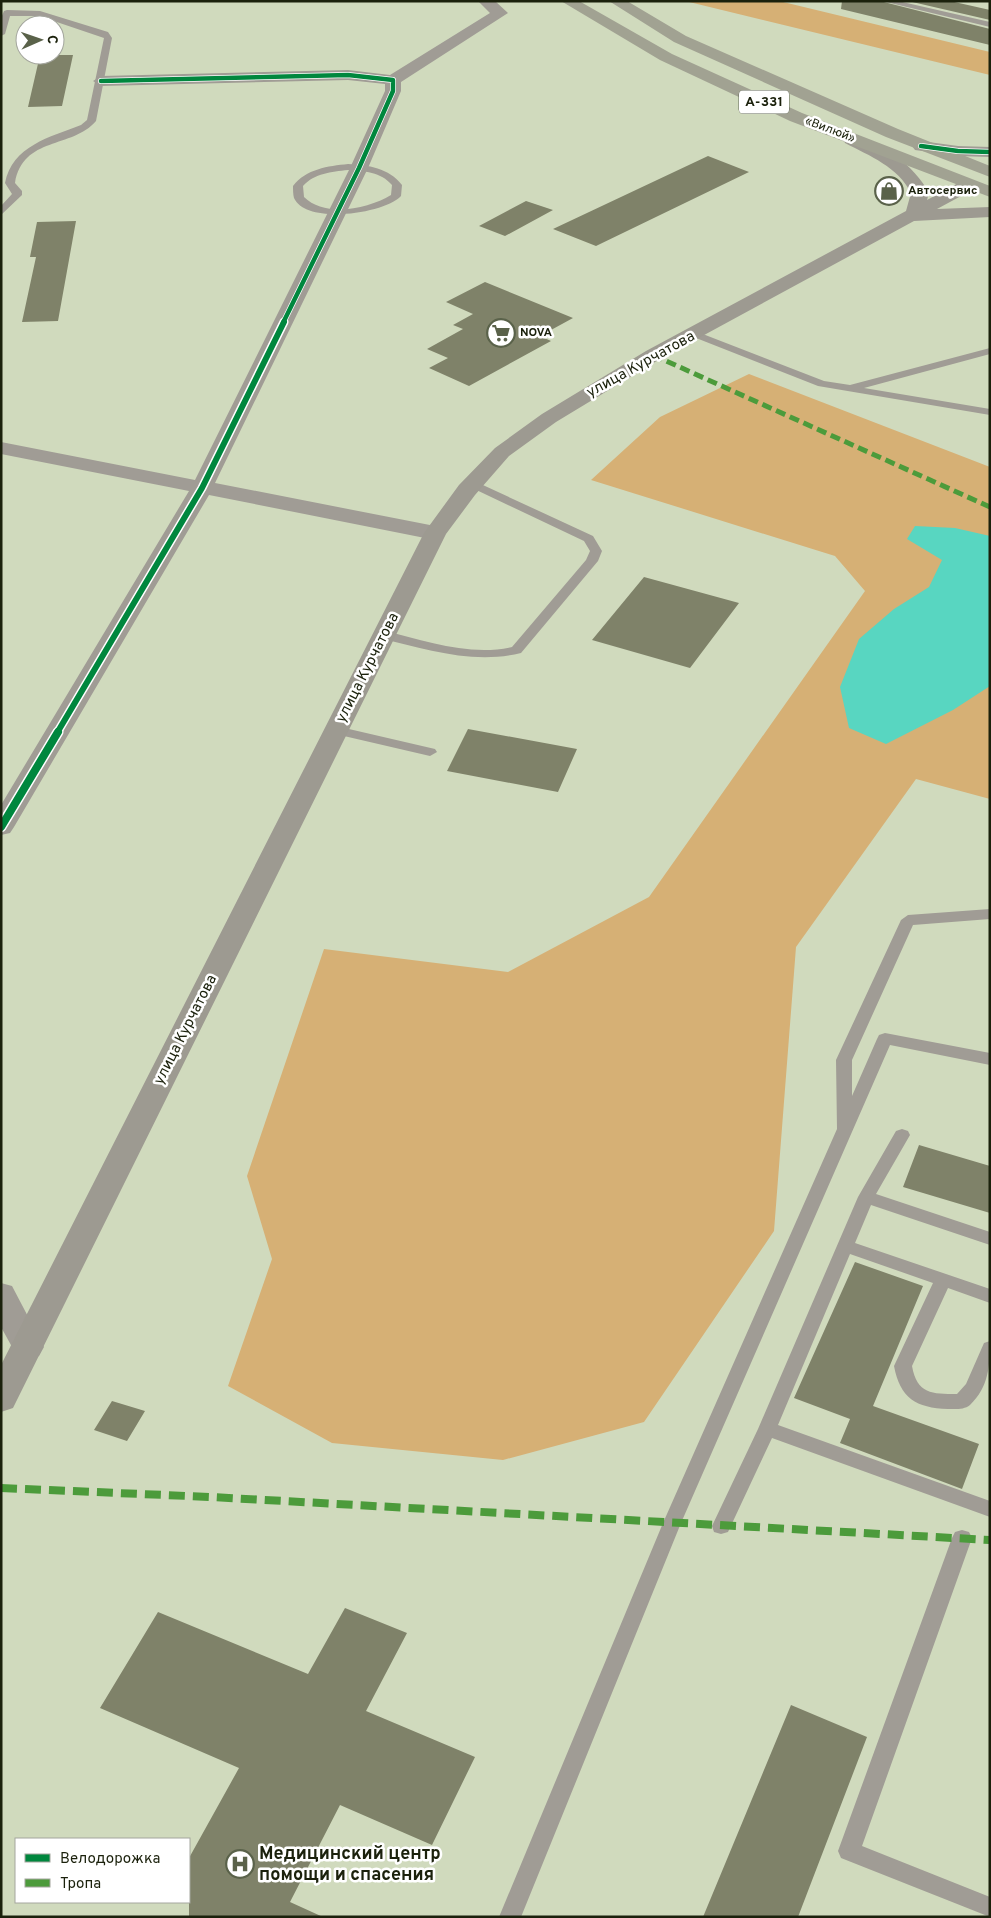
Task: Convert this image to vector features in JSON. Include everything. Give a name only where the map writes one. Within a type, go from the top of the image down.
[{"type":"highway","name":"«Вилюй»","points":[[568,1],[666,57],[796,117],[990,192]]},
{"type":"highway","name":"«Вилюй»","points":[[616,1],[680,39],[921,146],[990,174]]},
{"type":"highway","name":"улица Курчатова","points":[[968,185],[990,174]]},
{"type":"main road","points":[[851,139],[901,168],[912,177],[920,193],[914,216],[954,212],[990,212]]},
{"type":"main road","name":"улица Курчатова","points":[[1,1398],[435,533],[472,484],[502,452],[549,418],[622,373],[968,185]]},
{"type":"street","points":[[101,81],[348,76],[393,80],[500,13],[484,1]]},
{"type":"street","points":[[1,827],[202,488],[359,168],[393,91],[393,80]]},
{"type":"street","points":[[921,146],[958,151],[990,152]]},
{"type":"street","points":[[1,448],[435,533]]},
{"type":"street","points":[[1,1295],[28,1347]]},
{"type":"lane","points":[[886,1],[990,25]]},
{"type":"lane","points":[[1,34],[4,13],[40,14],[105,34],[108,38],[101,81],[91,121],[84,127],[23,155],[14,164],[10,174],[10,183],[17,191],[17,195],[1,212]]},
{"type":"lane","points":[[359,168],[380,172],[394,180],[398,185],[396,196],[373,208],[337,212],[316,208],[298,196],[298,186],[308,176],[326,170],[359,168]]},
{"type":"lane","points":[[695,334],[822,384],[990,412]]},
{"type":"lane","points":[[848,388],[990,351]]},
{"type":"lane","points":[[384,635],[479,655],[500,656],[516,650],[592,561],[596,551],[589,539],[472,484]]},
{"type":"lane","points":[[336,730],[430,752]]},
{"type":"lane","points":[[844,1132],[844,1060],[908,920],[990,914]]},
{"type":"lane","points":[[510,1917],[672,1523],[885,1039],[990,1060]]},
{"type":"lane","points":[[721,1526],[767,1429],[866,1197],[902,1135]]},
{"type":"lane","points":[[866,1197],[990,1239]]},
{"type":"lane","points":[[845,1246],[990,1296]]},
{"type":"lane","points":[[942,1280],[903,1366],[904,1379],[912,1392],[924,1400],[962,1401],[973,1388],[990,1348]]},
{"type":"lane","points":[[767,1429],[990,1510]]},
{"type":"lane","points":[[962,1538],[849,1851],[990,1908]]},
{"type":"shaded area","points":[[685,1],[779,1],[990,52],[990,75]]},
{"type":"shaded area","points":[[749,374],[990,467],[990,799],[916,779],[796,947],[774,1231],[644,1422],[503,1460],[332,1443],[228,1386],[272,1259],[247,1176],[324,949],[508,972],[649,897],[865,591],[835,556],[591,480],[660,417]]},
{"type":"water","points":[[915,526],[955,528],[990,536],[990,686],[953,710],[886,744],[849,728],[840,687],[859,639],[894,609],[929,587],[942,560],[907,539]]},
{"type":"building","points":[[842,1],[880,1],[990,29],[990,45],[841,9]]},
{"type":"building","points":[[908,1],[950,1],[990,10],[990,20]]},
{"type":"building","points":[[65,55],[73,55],[62,106],[28,107],[38,65],[65,65]]},
{"type":"building","points":[[708,156],[749,172],[596,246],[553,229]]},
{"type":"building","points":[[526,201],[553,210],[505,236],[479,226]]},
{"type":"building","points":[[76,221],[58,321],[22,322],[36,257],[30,257],[37,222]]},
{"type":"building","name":"NOVA","points":[[485,282],[573,318],[540,336],[551,341],[469,386],[429,368],[448,358],[427,349],[463,329],[453,325],[473,314],[446,302]]},
{"type":"building","points":[[644,577],[739,603],[690,668],[592,640]]},
{"type":"building","points":[[468,729],[577,749],[558,792],[447,771]]},
{"type":"building","points":[[919,1145],[990,1166],[990,1213],[903,1187]]},
{"type":"building","points":[[855,1262],[923,1286],[873,1406],[979,1444],[962,1489],[840,1443],[850,1419],[794,1398]]},
{"type":"building","points":[[112,1401],[145,1411],[127,1441],[94,1430]]},
{"type":"building","points":[[345,1608],[407,1633],[366,1711],[475,1757],[432,1845],[340,1805],[290,1902],[323,1917],[189,1917],[190,1856],[239,1768],[100,1708],[158,1612],[308,1674]]},
{"type":"building","points":[[791,1705],[867,1737],[798,1917],[703,1917]]},
{"type":"marked path","points":[[653,355],[990,507]]},
{"type":"marked path","points":[[1,1488],[211,1497],[990,1540]]},
{"type":"cycle path","points":[[1,827],[202,488],[359,168],[393,91],[393,80],[348,75],[101,81]]},
{"type":"cycle path","points":[[921,146],[958,151],[990,152]]},
{"type":"place","name":"Автосервис","points":[[889,191]]},
{"type":"place","name":"NOVA","points":[[501,333]]},
{"type":"place","name":"Медицинский центр помощи и спасения","points":[[240,1864]]}]
